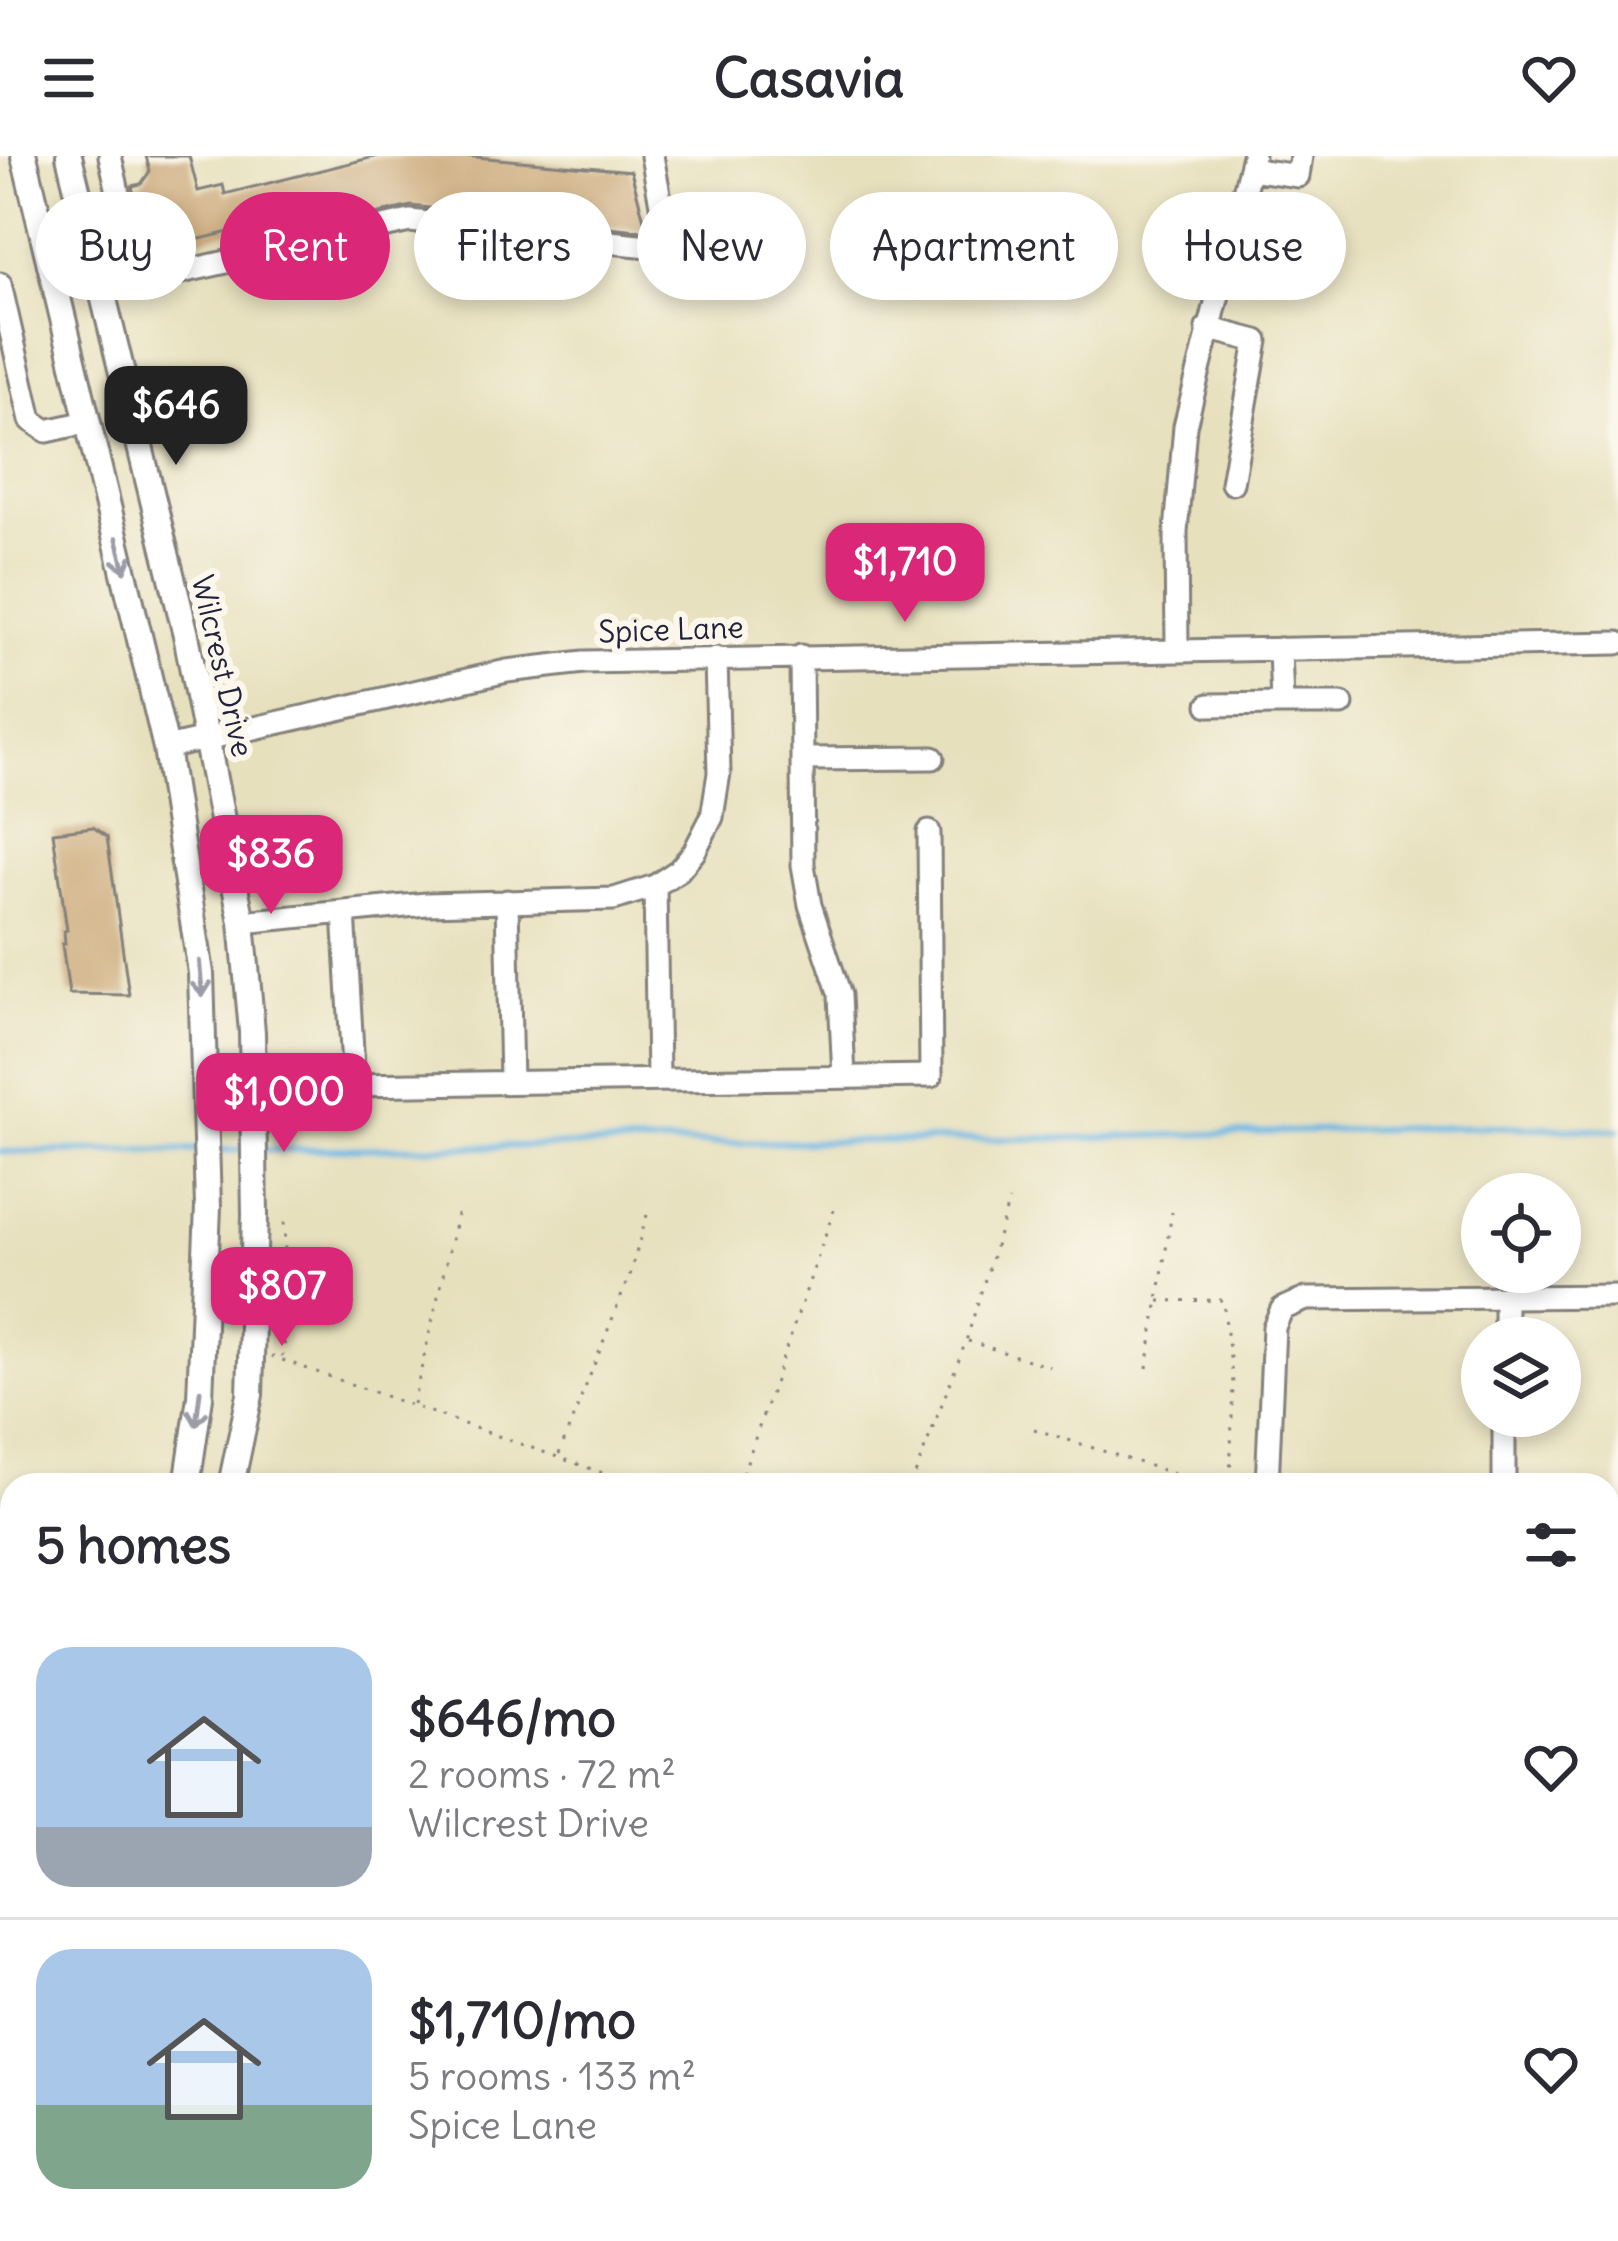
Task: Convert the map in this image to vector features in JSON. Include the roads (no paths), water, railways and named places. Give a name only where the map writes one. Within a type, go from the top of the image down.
[{"type":"main road","points":[[24,156],[166,748],[201,973],[208,1207],[200,1397],[189,1473]]},
{"type":"main road","name":"Wilcrest Drive","points":[[70,161],[78,192]]},
{"type":"main road","name":"Wilcrest Drive","points":[[104,300],[208,738],[242,922],[255,1205],[250,1395],[234,1473]]},
{"type":"main road","points":[[87,422],[131,407]]},
{"type":"street","points":[[70,161],[110,156],[118,192]]},
{"type":"street","points":[[196,269],[410,221],[648,246],[668,242],[652,156]]},
{"type":"street","points":[[1177,651],[1178,476],[1207,328],[1251,162],[1298,176],[1301,156]]},
{"type":"street","points":[[0,284],[6,341],[31,420],[47,431],[87,422]]},
{"type":"street","points":[[1207,328],[1257,341],[1232,483]]},
{"type":"street","name":"Spice Lane","points":[[166,748],[507,671],[584,662],[1618,643]]},
{"type":"street","points":[[1280,649],[1282,704]]},
{"type":"street","points":[[801,656],[806,886],[840,995],[844,1078]]},
{"type":"street","points":[[242,922],[426,904],[614,899],[655,886],[694,852],[712,817],[719,772],[716,658]]},
{"type":"street","points":[[1209,705],[1342,704]]},
{"type":"street","points":[[802,759],[933,758]]},
{"type":"street","points":[[344,912],[354,1085],[931,1076],[928,832]]},
{"type":"street","points":[[655,886],[658,1079]]},
{"type":"street","points":[[507,902],[511,1082]]},
{"type":"street","points":[[1268,1473],[1274,1327],[1282,1309],[1306,1299],[1617,1296]]},
{"type":"street","points":[[1505,1297],[1505,1317]]},
{"type":"street","points":[[1504,1437],[1504,1473]]},
{"type":"waterway","points":[[262,1150],[1071,1138],[1489,1126],[1618,1130]]},
{"type":"waterway","points":[[0,1152],[200,1150]]},
{"type":"waterway","points":[[214,1150],[248,1150]]}]
